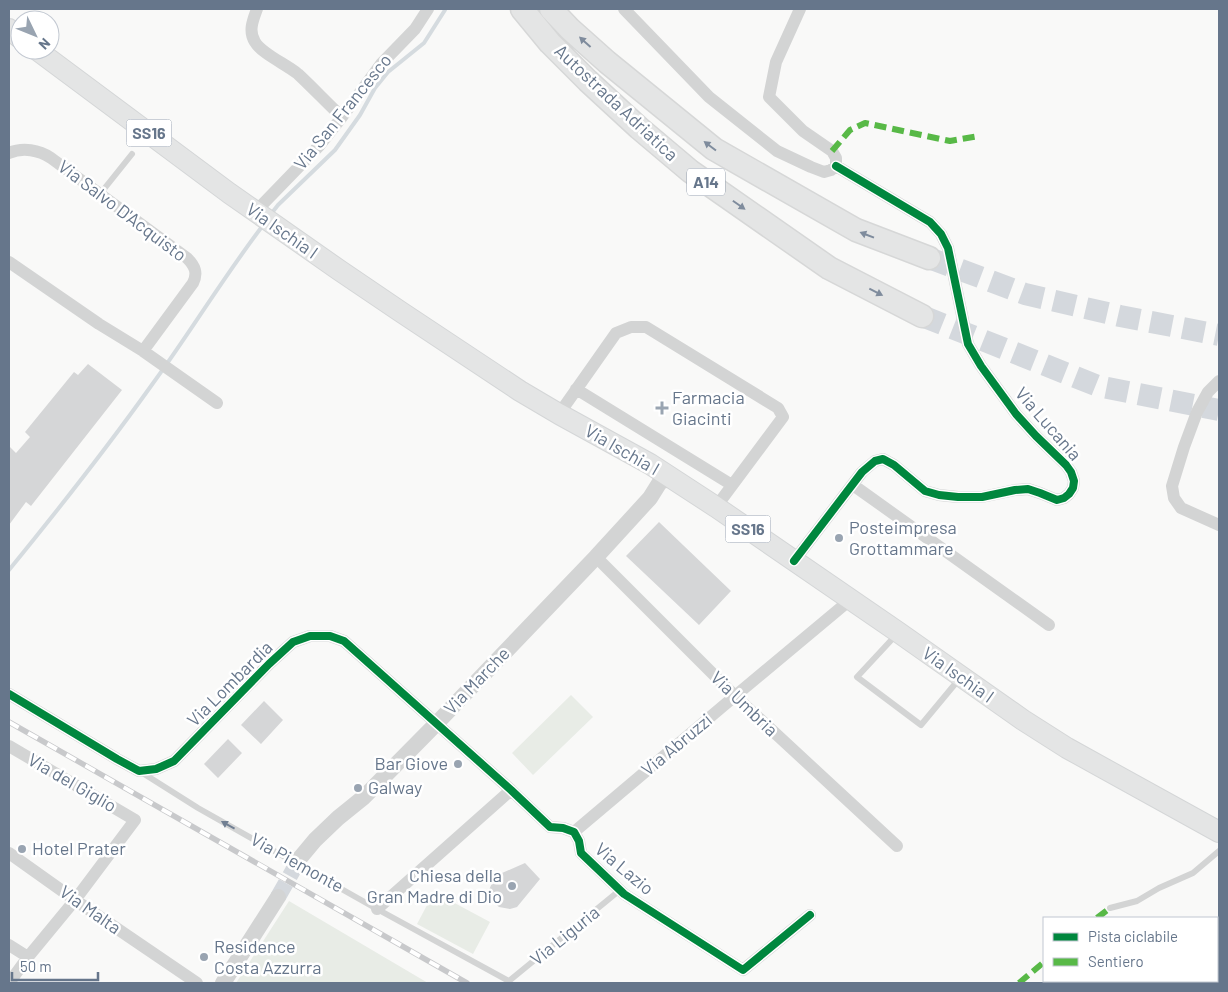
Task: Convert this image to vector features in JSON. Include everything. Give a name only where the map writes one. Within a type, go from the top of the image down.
[{"type":"highway","name":"Autostrada Adriatica","points":[[522,9],[550,42],[588,81],[690,171],[829,268],[922,316]]},
{"type":"highway","name":"Autostrada Adriatica","points":[[551,9],[607,62],[714,149],[856,230],[929,258]]},
{"type":"main road","name":"Via Ischia I","points":[[51,60],[264,218],[394,307],[558,414],[650,464],[716,507],[1023,720],[1067,748],[1219,832]]},
{"type":"street","points":[[258,9],[251,28],[255,43],[263,51],[296,73],[342,117]]},
{"type":"street","name":"Via San Francesco","points":[[264,218],[377,69],[415,29],[428,9]]},
{"type":"street","points":[[624,9],[709,98],[777,151],[824,172],[836,166],[836,158],[832,151],[804,131],[769,97],[776,62],[800,9]]},
{"type":"street","name":"Via Salvo D'Acquisto","points":[[9,153],[19,150],[31,150],[46,154],[187,258],[194,266],[196,274],[193,282],[143,351]]},
{"type":"street","name":"Via Lucania","points":[[794,561],[862,472],[875,460],[883,459],[894,465],[925,491],[939,495],[982,497],[1028,489],[1057,500],[1069,494],[1073,488],[1074,481],[1072,472],[1066,465],[1016,414],[968,344],[948,248],[941,234],[930,222],[836,166]]},
{"type":"street","points":[[9,262],[99,324],[143,351],[217,403]]},
{"type":"street","points":[[558,414],[616,332],[631,327],[646,327],[778,408],[783,417],[716,507]]},
{"type":"street","points":[[1219,381],[1208,392],[1197,412],[1172,486],[1174,498],[1181,508],[1219,525]]},
{"type":"street","points":[[576,389],[732,485]]},
{"type":"street","name":"Via Marche","points":[[300,858],[315,840],[364,797],[436,724],[596,557],[650,498],[660,482],[670,478]]},
{"type":"street","points":[[853,485],[1049,625]]},
{"type":"street","name":"Via Umbria","points":[[596,557],[735,696],[897,846]]},
{"type":"street","name":"Via Abruzzi","points":[[574,832],[850,600]]},
{"type":"street","name":"Via Lombardia","points":[[139,771],[156,769],[174,761],[277,656],[293,642],[310,636],[330,636],[344,641],[436,724]]},
{"type":"street","points":[[9,694],[139,771]]},
{"type":"street","points":[[436,724],[550,827],[563,828],[574,832]]},
{"type":"street","name":"Via del Giglio","points":[[9,746],[135,820],[75,900]]},
{"type":"street","points":[[377,909],[511,790]]},
{"type":"street","name":"Via Lazio","points":[[574,832],[579,841],[581,853],[620,890],[743,970],[810,915]]},
{"type":"street","name":"Via Malta","points":[[9,853],[197,983]]},
{"type":"street","points":[[223,983],[278,897]]},
{"type":"street","points":[[9,983],[75,900]]},
{"type":"street","points":[[9,945],[28,957]]},
{"type":"lane","points":[[100,194],[132,154]]},
{"type":"lane","points":[[898,632],[858,677],[921,725],[960,677]]},
{"type":"lane","name":"Via Piemonte","points":[[139,771],[198,808],[509,981]]},
{"type":"lane","points":[[1110,908],[1137,901],[1158,888],[1194,873],[1219,851]]},
{"type":"lane","name":"Via Liguria","points":[[509,981],[620,890]]},
{"type":"shaded area","points":[[571,695],[593,717],[533,775],[512,753]]},
{"type":"shaded area","points":[[434,892],[490,922],[473,954],[417,924]]},
{"type":"shaded area","points":[[289,901],[428,983],[236,983]]},
{"type":"building","points":[[88,364],[122,390],[31,506],[26,502],[9,525],[9,446],[16,453],[30,437],[25,432],[74,372],[78,375]]},
{"type":"building","points":[[659,522],[731,591],[699,625],[626,556]]},
{"type":"building","points":[[264,701],[283,720],[261,744],[241,725]]},
{"type":"building","points":[[228,739],[242,753],[218,778],[204,764]]},
{"type":"building","name":"Chiesa della Gran Madre di Dio","points":[[525,863],[540,879],[517,907],[510,909],[499,907],[490,899],[488,892],[493,881],[502,873]]},
{"type":"waterway","points":[[271,214],[335,150],[360,115],[375,88],[388,72],[424,43],[445,10]]},
{"type":"waterway","points":[[9,570],[134,410],[264,224]]},
{"type":"tunnel","points":[[929,258],[1025,294],[1120,316],[1219,335]]},
{"type":"tunnel","points":[[922,316],[1098,386],[1219,410]]},
{"type":"tunnel","points":[[278,897],[300,858]]},
{"type":"railway","points":[[9,722],[467,983]]},
{"type":"marked path","points":[[832,151],[850,130],[865,123],[950,141],[979,136]]},
{"type":"marked path","points":[[1098,917],[1110,908]]},
{"type":"marked path","points":[[1019,983],[1043,963]]},
{"type":"cycle path","points":[[794,561],[862,472],[875,461],[883,459],[894,465],[925,491],[958,497],[982,497],[1028,489],[1057,500],[1069,494],[1073,488],[1074,481],[1066,465],[1016,414],[981,366],[968,344],[948,248],[941,234],[930,222],[836,166]]},
{"type":"cycle path","points":[[9,694],[139,771],[156,769],[174,761],[293,642],[310,636],[330,636],[344,641],[550,827],[563,828],[574,832],[579,841],[581,853],[624,894],[743,970],[810,915]]},
{"type":"place","name":"Farmacia Giacinti","points":[[662,408]]},
{"type":"place","name":"Posteimpresa Grottammare","points":[[839,538]]},
{"type":"place","name":"Bar Giove","points":[[458,764]]},
{"type":"place","name":"Galway","points":[[358,788]]},
{"type":"place","name":"Hotel Prater","points":[[22,849]]},
{"type":"place","name":"Chiesa della Gran Madre di Dio","points":[[512,886]]},
{"type":"place","name":"Residence Costa Azzurra","points":[[204,957]]}]
